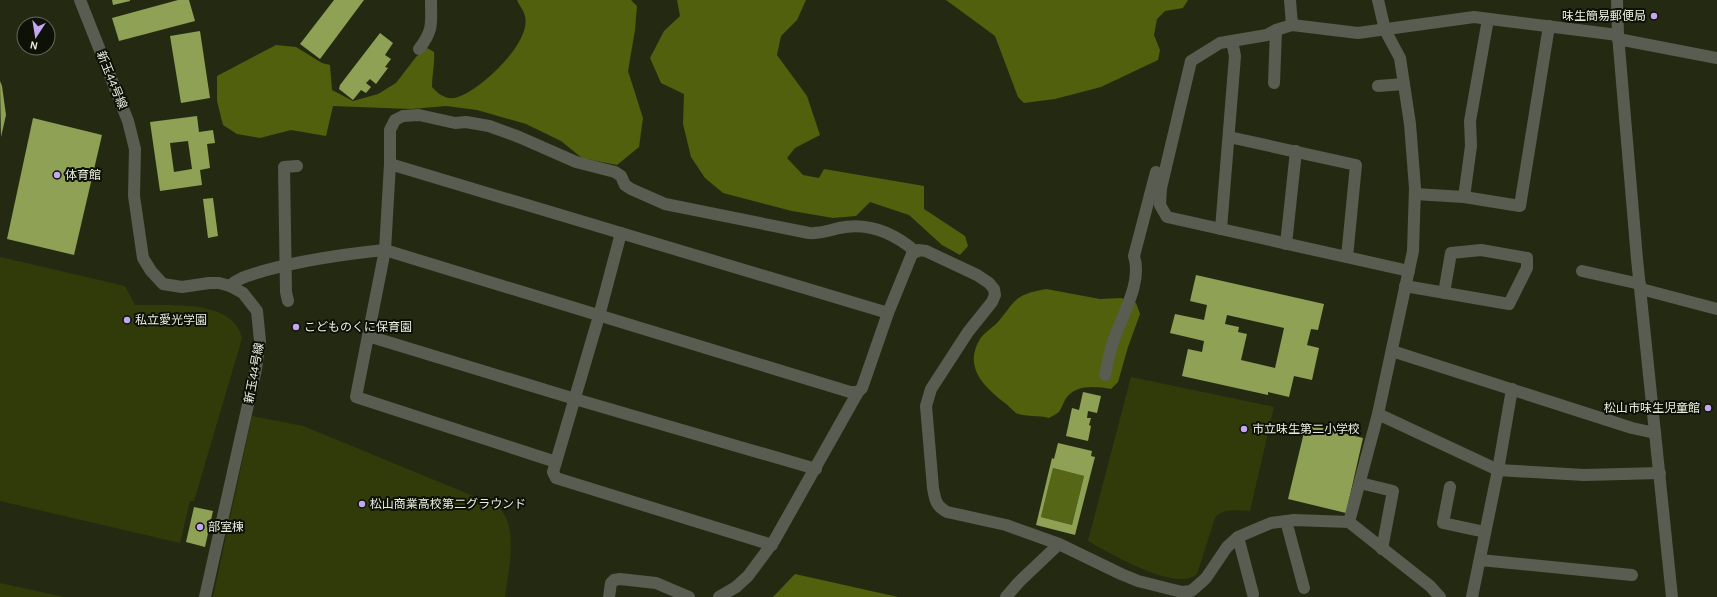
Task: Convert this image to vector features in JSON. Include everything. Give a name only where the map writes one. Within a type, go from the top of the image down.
[{"type":"street","name":"新玉44号線","points":[[80,0],[128,121],[135,149],[134,196],[143,258],[151,272],[163,284],[182,287],[209,283],[230,286],[243,293],[257,311],[260,341],[256,369],[205,597]]},
{"type":"street","points":[[419,49],[430,32],[432,20],[431,0]]},
{"type":"street","points":[[1290,0],[1292,26]]},
{"type":"street","points":[[1349,522],[1378,414],[1413,251],[1415,194],[1410,124],[1400,58],[1385,30],[1378,0]]},
{"type":"street","points":[[1617,0],[1618,37],[1640,286],[1672,597]]},
{"type":"street","points":[[1409,271],[1167,217],[1160,205],[1159,197],[1191,61],[1220,43],[1267,35],[1276,30],[1292,26],[1358,33],[1474,17],[1549,26],[1618,37],[1717,58]]},
{"type":"street","points":[[1464,197],[1471,146],[1470,121],[1488,19]]},
{"type":"street","points":[[1415,194],[1464,197],[1520,206],[1549,26]]},
{"type":"street","points":[[1274,83],[1276,30]]},
{"type":"street","points":[[1221,229],[1235,56],[1232,41]]},
{"type":"street","points":[[1378,86],[1404,84]]},
{"type":"street","points":[[556,462],[356,398],[385,250],[390,164],[390,130],[395,120],[403,116],[419,115],[455,123],[466,122],[489,126],[519,137],[576,162],[615,172],[621,176],[625,186],[631,190],[665,204],[809,233],[824,233],[839,228],[869,226],[884,231],[906,243],[916,252]]},
{"type":"street","points":[[1229,137],[1356,165],[1347,257]]},
{"type":"street","points":[[1286,244],[1296,151]]},
{"type":"street","points":[[1105,375],[1112,344],[1125,314],[1132,288],[1137,265],[1134,256],[1157,170],[1160,164],[1167,160]]},
{"type":"street","points":[[390,164],[888,313]]},
{"type":"street","points":[[288,301],[286,292],[284,168],[297,166]]},
{"type":"street","points":[[621,233],[599,316],[556,462],[554,472],[556,478],[772,545]]},
{"type":"street","points":[[230,286],[235,281],[243,277],[286,265],[353,253],[385,250],[850,392],[858,392]]},
{"type":"street","points":[[720,597],[736,587],[748,576],[772,545],[816,469],[858,392],[862,388],[888,313],[912,254],[918,250],[926,251],[977,275],[989,283],[994,289],[995,294],[992,302],[968,332],[931,389],[928,398],[926,406],[935,500],[939,508],[947,512],[1006,525],[1059,544],[1138,581],[1187,594],[1206,578],[1227,547],[1238,537],[1271,523],[1321,520],[1349,522],[1430,586],[1440,597]]},
{"type":"street","points":[[1405,286],[1509,304],[1527,268],[1527,258],[1481,250],[1451,253],[1444,292]]},
{"type":"street","points":[[1582,271],[1640,286],[1717,309]]},
{"type":"street","points":[[368,336],[575,399],[816,469]]},
{"type":"street","points":[[1392,351],[1632,428],[1655,433]]},
{"type":"street","points":[[1472,597],[1498,470],[1512,389]]},
{"type":"street","points":[[1378,414],[1498,470],[1584,474],[1660,473]]},
{"type":"street","points":[[1360,483],[1393,491],[1382,548]]},
{"type":"street","points":[[1450,487],[1443,523],[1485,532]]},
{"type":"street","points":[[1286,521],[1304,588]]},
{"type":"street","points":[[1238,537],[1253,594]]},
{"type":"street","points":[[1006,597],[1059,544]]},
{"type":"street","points":[[1480,560],[1632,575]]},
{"type":"street","points":[[609,597],[611,583],[614,580],[620,579],[656,583],[689,597]]},
{"type":"shaded area","points":[[517,0],[631,0],[637,6],[635,30],[628,71],[643,118],[639,147],[617,165],[582,158],[561,141],[526,124],[477,110],[446,106],[411,109],[333,106],[326,136],[291,130],[260,138],[237,134],[223,125],[217,101],[217,76],[276,45],[296,47],[322,63],[330,65],[332,90],[353,101],[378,94],[396,83],[416,57],[427,48],[434,52],[432,87],[440,94],[450,98],[468,93],[503,64],[521,39],[525,27],[525,16]]},
{"type":"shaded area","points":[[677,0],[806,0],[797,20],[781,36],[777,55],[807,96],[820,135],[795,148],[787,158],[803,175],[819,178],[824,169],[924,186],[924,209],[965,236],[968,246],[960,255],[942,245],[909,215],[870,202],[856,216],[833,218],[792,211],[723,193],[705,178],[691,157],[683,124],[684,94],[661,83],[650,58],[664,31],[680,16]]},
{"type":"shaded area","points":[[946,0],[1188,0],[1183,8],[1165,11],[1157,19],[1154,35],[1160,50],[1158,60],[1101,87],[1055,99],[1024,103],[1018,97],[995,36]]},
{"type":"shaded area","points":[[0,257],[125,286],[135,305],[181,305],[213,310],[226,316],[236,325],[242,338],[194,501],[190,501],[180,543],[0,501]]},
{"type":"shaded area","points":[[1046,289],[1100,299],[1121,298],[1136,303],[1140,314],[1128,347],[1118,382],[1111,389],[1085,387],[1074,391],[1065,400],[1060,411],[1049,418],[1016,413],[983,383],[978,376],[974,359],[975,349],[980,339],[998,322],[1018,298],[1026,294]]},
{"type":"shaded area","points":[[1131,377],[1274,407],[1250,511],[1226,511],[1222,512],[1215,518],[1197,574],[1187,579],[1174,579],[1143,569],[1088,541]]},
{"type":"shaded area","name":"松山商業高校第二グラウンド","points":[[252,416],[303,426],[483,500],[500,509],[506,517],[511,539],[510,563],[505,597],[213,597]]},
{"type":"shaded area","points":[[1053,468],[1084,476],[1072,525],[1041,517]]},
{"type":"shaded area","points":[[795,574],[898,597],[773,597]]},
{"type":"shaded area","points":[[0,583],[64,597],[0,597]]},
{"type":"building","points":[[112,0],[130,0],[130,1],[113,5]]},
{"type":"building","points":[[178,0],[189,0],[195,21],[119,41],[112,18]]},
{"type":"building","points":[[334,0],[364,0],[320,59],[300,44]]},
{"type":"building","points":[[200,31],[210,98],[181,103],[170,36]]},
{"type":"building","points":[[380,33],[393,43],[385,55],[391,59],[385,67],[388,68],[376,84],[370,79],[366,83],[371,87],[366,93],[361,90],[353,100],[339,89],[340,85]]},
{"type":"building","points":[[0,81],[6,115],[1,137]]},
{"type":"building","points":[[197,116],[199,132],[213,130],[215,143],[207,144],[210,168],[200,170],[202,185],[160,191],[150,122]],"holes":[[[188,141],[192,169],[174,172],[170,143]]]},
{"type":"building","name":"体育館","points":[[33,118],[102,135],[74,255],[7,239]]},
{"type":"building","points":[[213,198],[218,236],[208,238],[203,199]]},
{"type":"building","points":[[1196,275],[1324,304],[1318,330],[1311,329],[1307,345],[1319,348],[1312,380],[1294,376],[1289,397],[1268,392],[1268,395],[1182,376],[1188,349],[1202,352],[1204,341],[1170,333],[1175,314],[1204,320],[1207,305],[1190,301]],"holes":[[[1227,315],[1284,328],[1275,368],[1241,360],[1247,334],[1238,332],[1239,327],[1225,324]]]},
{"type":"building","points":[[1083,392],[1101,396],[1097,413],[1088,411],[1087,418],[1091,418],[1089,425],[1091,426],[1088,441],[1066,436],[1072,408],[1079,410]]},
{"type":"building","points":[[1306,424],[1363,438],[1346,513],[1288,499]]},
{"type":"building","points":[[1058,443],[1092,451],[1091,456],[1095,457],[1075,535],[1036,525],[1052,458],[1054,459]],"holes":[[[1053,468],[1084,476],[1072,525],[1041,517]]]},
{"type":"building","name":"部室棟","points":[[194,507],[213,511],[205,547],[186,542]]},
{"type":"place","name":"味生簡易郵便局","points":[[1654,16]]},
{"type":"place","name":"体育館","points":[[57,175]]},
{"type":"place","name":"私立愛光学園","points":[[127,320]]},
{"type":"place","name":"こどものくに保育園","points":[[296,327]]},
{"type":"place","name":"松山市味生児童館","points":[[1708,408]]},
{"type":"place","name":"市立味生第二小学校","points":[[1244,429]]},
{"type":"place","name":"松山商業高校第二グラウンド","points":[[362,504]]},
{"type":"place","name":"部室棟","points":[[200,527]]}]
